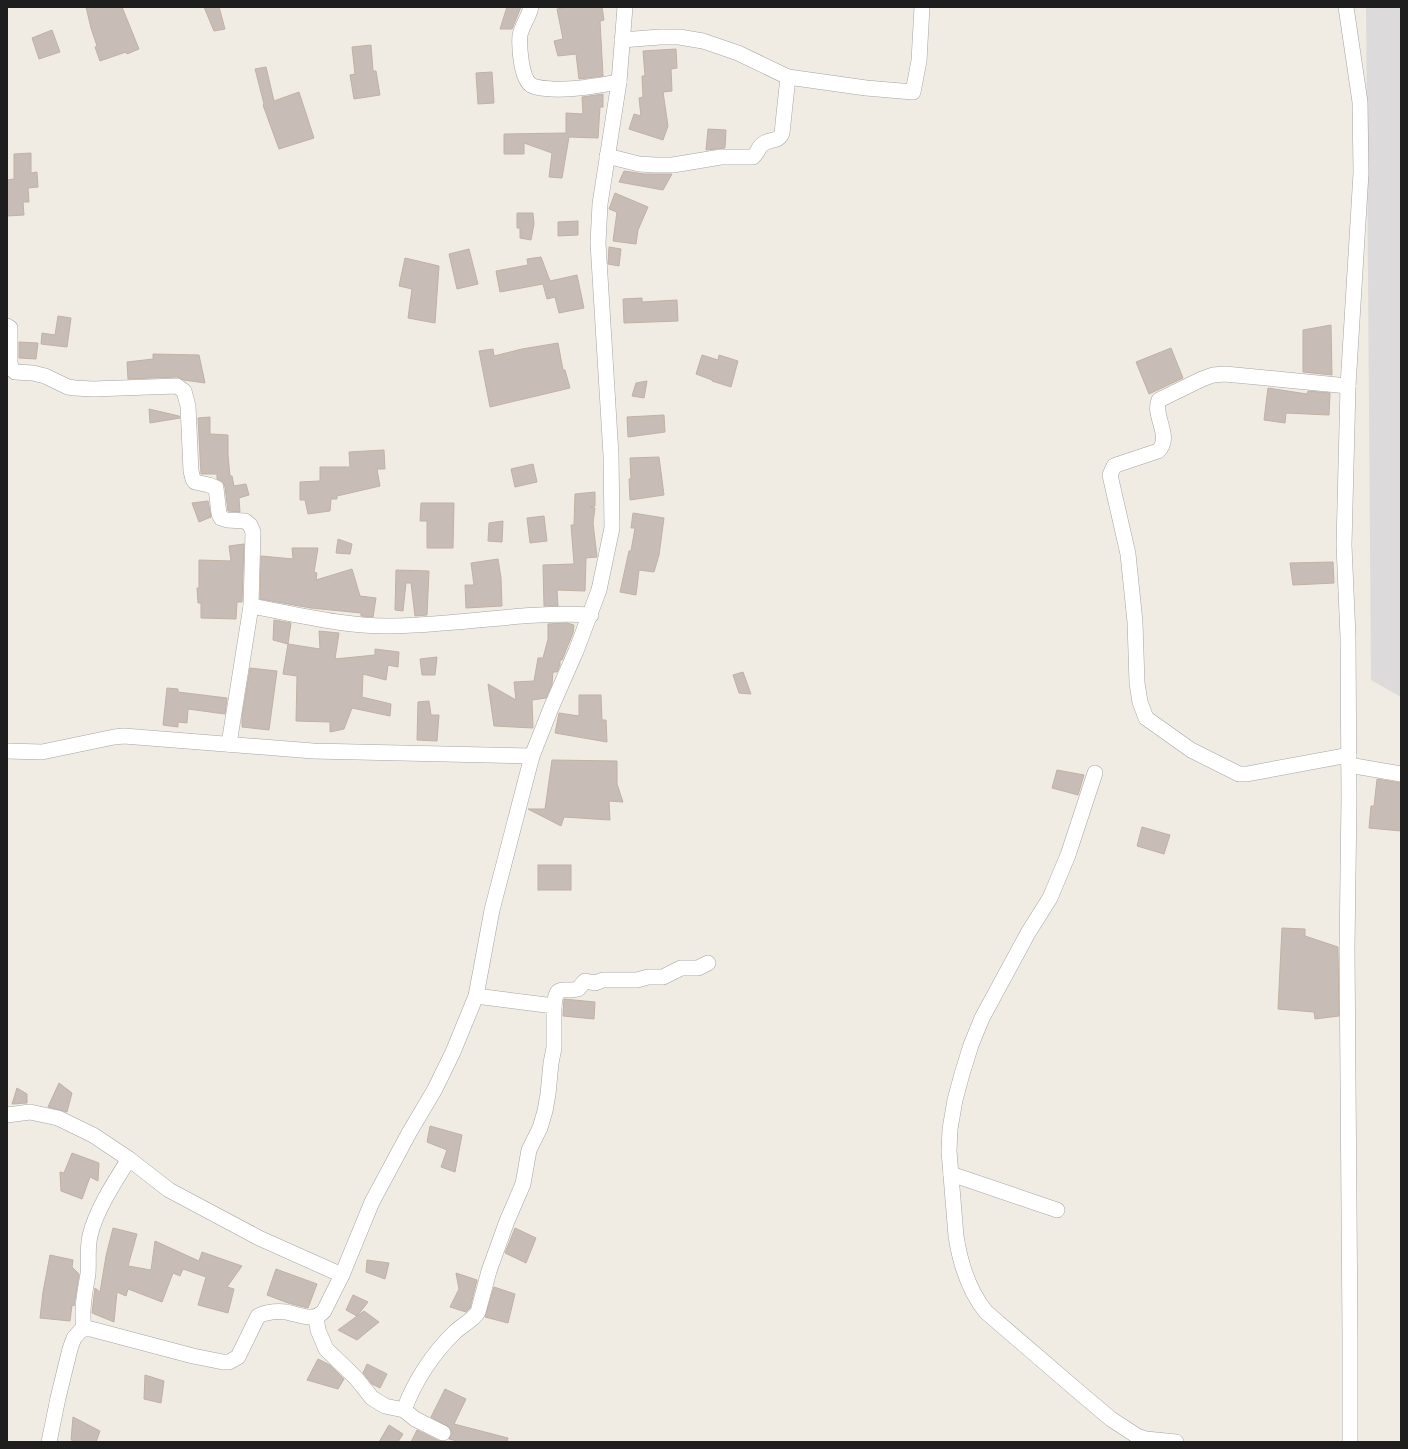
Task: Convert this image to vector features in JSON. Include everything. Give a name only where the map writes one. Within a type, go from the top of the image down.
[{"type":"street","points":[[531,7],[522,26],[520,36],[522,68],[526,80],[532,85],[541,88],[564,90],[619,82]]},
{"type":"street","points":[[50,1442],[58,1398],[72,1342],[78,1332],[84,1329],[91,1329],[193,1356],[229,1362],[238,1357],[258,1316],[265,1313],[285,1312],[312,1318],[324,1311],[342,1275],[372,1202],[408,1133],[435,1089],[453,1052],[476,996],[492,910],[532,756],[591,615],[599,590],[612,528],[611,454],[598,243],[600,204],[619,82],[625,7]]},
{"type":"street","points":[[622,40],[679,37],[703,41],[738,53],[788,77],[866,88],[913,92],[918,61],[922,7]]},
{"type":"street","points":[[1346,7],[1361,116],[1361,173],[1348,386],[1344,545],[1348,637],[1349,760],[1347,950],[1350,1442]]},
{"type":"street","points":[[607,156],[640,164],[655,165],[673,165],[721,157],[753,157],[757,154],[763,143],[777,140],[781,137],[788,77]]},
{"type":"street","points":[[7,326],[10,328],[10,364],[12,370],[15,372],[33,373],[74,388],[93,389],[177,386],[184,391],[188,406],[191,471],[193,479],[195,482],[216,488],[219,514],[222,518],[227,520],[245,521],[252,528],[252,606],[229,744]]},
{"type":"street","points":[[1348,386],[1225,374],[1213,375],[1202,379],[1159,400],[1157,407],[1164,440],[1162,448],[1114,466],[1110,475],[1128,554],[1135,622],[1137,683],[1140,702],[1146,718],[1191,750],[1239,774],[1349,760],[1401,774]]},
{"type":"street","points":[[252,606],[332,620],[386,626],[438,624],[564,613],[591,615]]},
{"type":"street","points":[[7,751],[42,752],[100,739],[124,736],[313,751],[532,756]]},
{"type":"street","points":[[1095,772],[1068,855],[1050,898],[1028,933],[982,1018],[971,1045],[955,1100],[950,1129],[949,1151],[958,1249],[971,1287],[981,1306],[986,1312],[1084,1397],[1112,1419],[1137,1436],[1146,1439],[1176,1442]]},
{"type":"street","points":[[404,1410],[416,1383],[443,1345],[456,1331],[475,1317],[478,1312],[489,1270],[507,1221],[523,1184],[529,1150],[540,1128],[545,1111],[554,1048],[554,1006],[556,994],[559,990],[578,989],[585,981],[595,983],[603,980],[637,980],[648,977],[663,977],[681,968],[698,968],[708,963]]},
{"type":"street","points":[[476,996],[554,1006]]},
{"type":"street","points":[[7,1114],[30,1112],[58,1118],[93,1135],[129,1159],[169,1190],[258,1238],[342,1275]]},
{"type":"street","points":[[84,1329],[83,1315],[90,1237],[93,1225],[113,1185],[129,1159]]},
{"type":"street","points":[[951,1174],[1057,1210]]},
{"type":"street","points":[[316,1316],[320,1338],[326,1349],[356,1378],[377,1402],[385,1406],[404,1410],[415,1419],[443,1433]]},
{"type":"shaded area","points":[[1366,7],[1401,7],[1401,697],[1371,680]]},
{"type":"building","points":[[86,7],[122,7],[139,49],[127,54],[126,52],[100,61],[95,47],[97,46]]},
{"type":"building","points":[[204,7],[219,7],[225,29],[214,31]]},
{"type":"building","points":[[507,7],[521,7],[512,29],[500,29]]},
{"type":"building","points":[[567,7],[602,7],[604,20],[600,21],[603,76],[579,79],[576,54],[558,56],[554,41],[563,39],[557,9]]},
{"type":"building","points":[[52,30],[60,52],[39,59],[32,38]]},
{"type":"building","points":[[371,45],[373,71],[376,71],[380,95],[354,99],[350,75],[355,74],[352,47]]},
{"type":"building","points":[[676,49],[677,68],[671,69],[672,91],[663,92],[668,126],[663,140],[629,129],[634,114],[641,116],[639,98],[643,97],[642,76],[645,76],[643,51]]},
{"type":"building","points":[[266,67],[274,101],[299,92],[314,138],[279,149],[263,105],[255,69]]},
{"type":"building","points":[[492,72],[494,103],[478,104],[476,73]]},
{"type":"building","points":[[603,94],[603,107],[600,107],[598,138],[569,137],[562,178],[549,177],[552,153],[524,143],[524,154],[504,154],[504,134],[566,133],[566,113],[583,114],[582,97]]},
{"type":"building","points":[[708,129],[726,130],[725,148],[706,150]]},
{"type":"building","points":[[31,153],[31,173],[37,172],[38,187],[28,188],[29,202],[23,202],[24,215],[7,216],[7,180],[14,179],[14,154]]},
{"type":"building","points":[[624,171],[644,174],[672,174],[663,190],[619,182]]},
{"type":"building","points":[[615,193],[648,207],[638,230],[636,244],[613,241],[617,212],[609,209]]},
{"type":"building","points":[[517,213],[533,213],[534,224],[531,240],[520,238],[520,228],[517,228]]},
{"type":"building","points":[[578,221],[578,235],[558,236],[558,222]]},
{"type":"building","points":[[609,247],[621,249],[619,266],[608,264]]},
{"type":"building","points":[[469,249],[478,284],[457,289],[449,254]]},
{"type":"building","points":[[541,257],[550,281],[577,275],[584,308],[559,313],[555,297],[547,299],[543,284],[500,292],[496,271],[528,265],[527,259]]},
{"type":"building","points":[[405,258],[439,266],[435,323],[408,318],[412,289],[399,286]]},
{"type":"building","points":[[642,298],[642,302],[677,300],[678,321],[624,323],[623,299]]},
{"type":"building","points":[[58,316],[71,318],[67,347],[41,344],[42,333],[55,335]]},
{"type":"building","points":[[1331,325],[1332,375],[1303,372],[1303,330]]},
{"type":"building","points":[[19,342],[38,343],[36,359],[19,358]]},
{"type":"building","points":[[558,343],[563,370],[565,370],[570,388],[490,407],[479,351],[493,349],[494,356],[522,349]]},
{"type":"building","points":[[1171,348],[1183,378],[1149,394],[1136,362]]},
{"type":"building","points":[[153,354],[199,355],[205,383],[184,380],[177,377],[128,379],[127,362],[153,359]]},
{"type":"building","points":[[702,355],[718,360],[719,355],[738,361],[731,387],[696,374]]},
{"type":"building","points":[[647,381],[644,398],[632,396],[636,383]]},
{"type":"building","points":[[1268,388],[1307,394],[1308,391],[1330,393],[1329,415],[1286,413],[1285,423],[1264,420]]},
{"type":"building","points":[[149,409],[179,416],[180,418],[150,423]]},
{"type":"building","points":[[664,415],[665,432],[628,437],[627,417]]},
{"type":"building","points":[[210,417],[210,434],[228,435],[230,476],[232,476],[234,486],[246,484],[249,495],[239,498],[240,512],[228,511],[225,487],[223,482],[217,479],[217,474],[201,474],[198,418]]},
{"type":"building","points":[[384,450],[385,469],[377,469],[380,486],[337,496],[337,499],[331,499],[330,511],[308,514],[305,500],[300,500],[300,482],[320,481],[320,467],[350,467],[349,452]]},
{"type":"building","points":[[659,457],[664,495],[630,500],[630,458]]},
{"type":"building","points":[[533,464],[537,482],[515,487],[511,469]]},
{"type":"building","points":[[595,492],[595,506],[590,507],[595,508],[593,523],[597,557],[586,558],[585,591],[557,590],[558,606],[544,606],[543,565],[574,564],[571,525],[574,525],[575,494]]},
{"type":"building","points":[[208,501],[211,517],[199,522],[192,503]]},
{"type":"building","points":[[421,503],[454,503],[453,548],[427,548],[427,521],[420,521]]},
{"type":"building","points":[[633,513],[664,518],[659,555],[654,572],[639,570],[636,595],[620,592],[629,551],[631,551],[635,528],[631,528]]},
{"type":"building","points":[[544,516],[547,541],[530,543],[527,518]]},
{"type":"building","points":[[503,521],[502,542],[488,541],[489,523]]},
{"type":"building","points":[[338,539],[352,544],[350,554],[336,553]]},
{"type":"building","points":[[244,544],[242,602],[237,602],[236,619],[201,618],[201,603],[198,603],[197,588],[199,588],[199,560],[231,561],[229,546]]},
{"type":"building","points":[[292,548],[318,548],[314,572],[317,573],[316,580],[352,569],[360,596],[376,598],[373,617],[361,616],[361,613],[311,608],[260,599],[261,556],[293,559]]},
{"type":"building","points":[[498,559],[501,578],[502,606],[466,608],[465,585],[474,585],[471,563]]},
{"type":"building","points":[[1333,562],[1334,583],[1293,585],[1290,563]]},
{"type":"building","points":[[396,570],[429,571],[427,615],[415,616],[411,583],[406,583],[403,611],[395,610]]},
{"type":"building","points":[[274,620],[291,623],[288,644],[273,640]]},
{"type":"building","points":[[567,623],[574,625],[573,633],[562,660],[560,660],[560,665],[557,672],[553,672],[552,684],[546,698],[532,700],[533,728],[494,726],[488,684],[516,700],[514,682],[534,681],[538,658],[543,658],[548,639],[548,624]]},
{"type":"building","points":[[319,631],[339,633],[335,659],[375,655],[375,649],[399,652],[398,667],[388,665],[386,680],[363,674],[362,697],[391,704],[390,716],[352,708],[344,729],[330,732],[330,722],[296,721],[297,676],[283,674],[288,644],[320,649]]},
{"type":"building","points":[[437,657],[435,675],[422,675],[420,659]]},
{"type":"building","points":[[250,668],[277,671],[269,730],[242,727],[242,717]]},
{"type":"building","points":[[743,672],[751,694],[739,693],[733,675]]},
{"type":"building","points":[[167,688],[178,689],[178,692],[227,698],[225,714],[188,709],[187,723],[178,722],[178,727],[163,725]]},
{"type":"building","points":[[579,695],[601,695],[602,720],[606,720],[607,742],[555,733],[559,713],[579,716]]},
{"type":"building","points":[[429,701],[431,715],[439,715],[437,741],[417,740],[418,702]]},
{"type":"building","points":[[552,760],[617,761],[617,784],[623,802],[609,801],[610,820],[564,817],[561,826],[528,809],[545,809]]},
{"type":"building","points":[[1057,770],[1084,775],[1078,795],[1052,788]]},
{"type":"building","points":[[1377,779],[1401,783],[1401,831],[1369,828],[1371,806],[1374,806]]},
{"type":"building","points":[[1142,827],[1170,835],[1164,854],[1137,846]]},
{"type":"building","points":[[538,865],[571,865],[571,890],[538,890]]},
{"type":"building","points":[[1282,928],[1305,929],[1305,936],[1338,947],[1339,1016],[1315,1019],[1314,1012],[1278,1009]]},
{"type":"building","points":[[564,999],[595,1002],[594,1019],[563,1016]]},
{"type":"building","points":[[59,1083],[72,1093],[67,1112],[48,1107]]},
{"type":"building","points":[[17,1088],[27,1094],[27,1103],[12,1104]]},
{"type":"building","points":[[430,1126],[462,1135],[455,1172],[441,1167],[447,1150],[427,1142]]},
{"type":"building","points":[[72,1153],[99,1163],[98,1181],[90,1177],[82,1199],[61,1191],[60,1172],[64,1173]]},
{"type":"building","points":[[113,1228],[137,1234],[128,1266],[151,1270],[155,1241],[199,1261],[202,1252],[242,1266],[227,1287],[234,1289],[228,1313],[198,1305],[206,1277],[183,1269],[180,1276],[173,1273],[162,1302],[128,1289],[126,1296],[117,1292],[114,1322],[92,1313],[95,1288],[100,1292],[106,1256]]},
{"type":"building","points":[[515,1228],[536,1238],[526,1263],[505,1253]]},
{"type":"building","points":[[50,1255],[73,1260],[72,1267],[79,1274],[70,1321],[40,1318]]},
{"type":"building","points":[[367,1260],[389,1263],[385,1279],[366,1272]]},
{"type":"building","points":[[276,1269],[317,1284],[308,1308],[288,1303],[267,1295]]},
{"type":"building","points":[[456,1273],[477,1280],[470,1308],[466,1312],[450,1307],[459,1289]]},
{"type":"building","points":[[494,1287],[515,1294],[508,1323],[485,1317]]},
{"type":"building","points":[[353,1295],[368,1302],[357,1316],[346,1310]]},
{"type":"building","points":[[364,1311],[379,1322],[357,1340],[338,1330]]},
{"type":"building","points":[[318,1359],[330,1365],[344,1379],[338,1389],[307,1380]]},
{"type":"building","points":[[367,1364],[387,1374],[380,1388],[372,1384],[363,1373]]},
{"type":"building","points":[[145,1375],[164,1381],[161,1403],[144,1399]]},
{"type":"building","points":[[445,1389],[466,1399],[454,1424],[508,1438],[507,1442],[461,1442],[449,1439],[452,1433],[450,1428],[431,1417]]},
{"type":"building","points":[[73,1417],[100,1431],[96,1442],[71,1440]]},
{"type":"building","points":[[389,1425],[403,1434],[398,1442],[379,1442]]},
{"type":"building","points":[[417,1430],[439,1441],[449,1442],[411,1442]]}]
